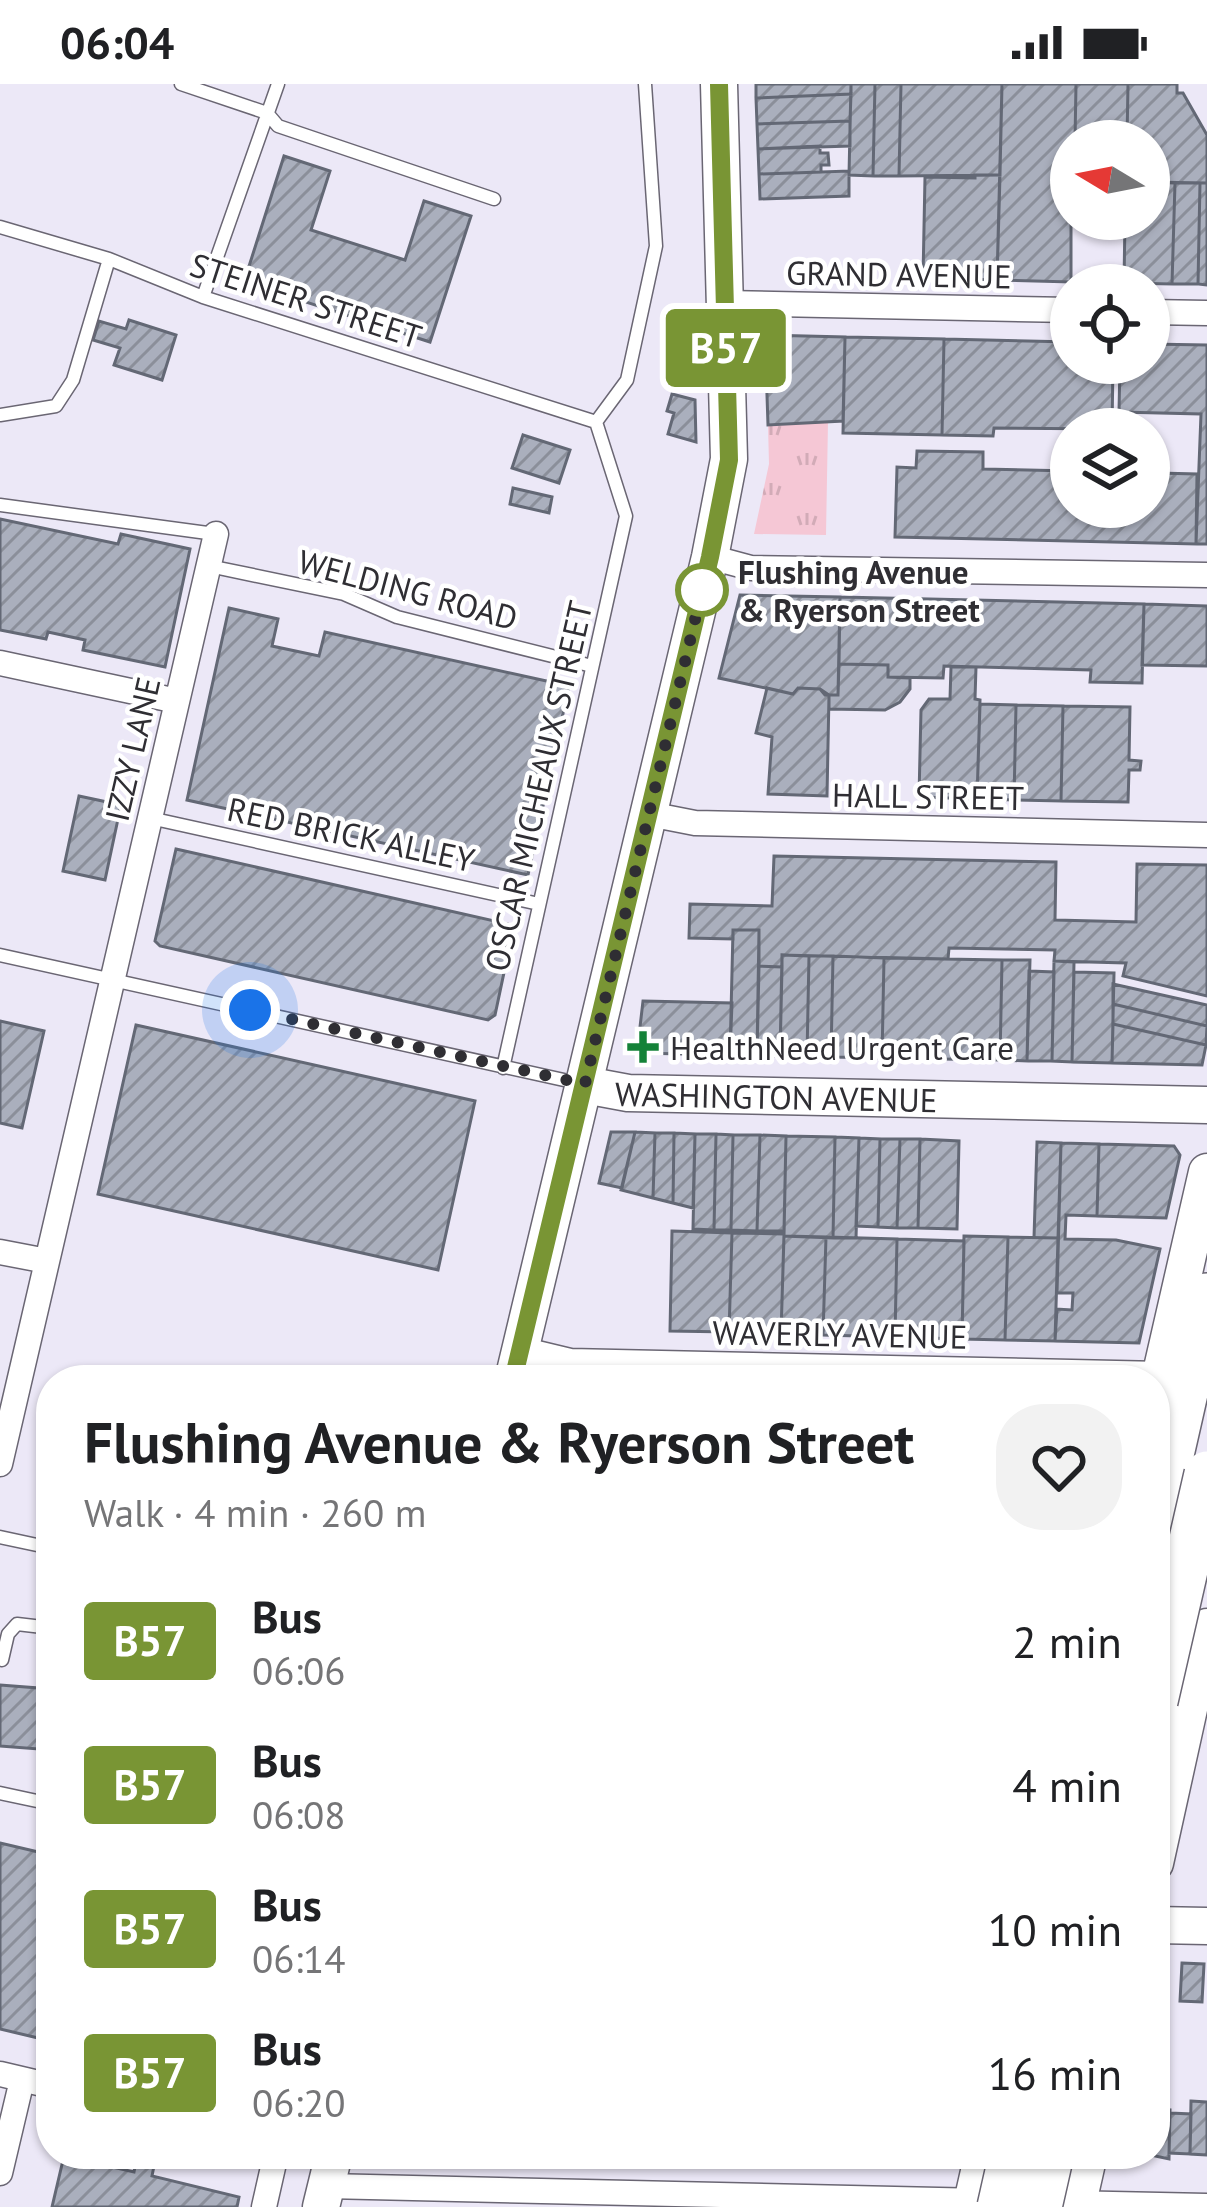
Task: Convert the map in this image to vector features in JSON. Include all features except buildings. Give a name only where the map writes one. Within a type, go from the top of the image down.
[{"type":"highway","points":[[1170,1459],[1207,1296]]},
{"type":"highway","points":[[1170,1636],[1207,1474]]},
{"type":"highway","points":[[981,2205],[1003,2169]]},
{"type":"highway","points":[[1055,2169],[1065,2206]]},
{"type":"main road","points":[[517,1365],[575,1082],[649,814],[729,460],[719,84]]},
{"type":"main road","name":"WASHINGTON AVENUE","points":[[575,1082],[628,1093],[1207,1105]]},
{"type":"main road","points":[[1163,1365],[1207,1172]]},
{"type":"main road","points":[[1170,1796],[1205,1641]]},
{"type":"main road","points":[[1170,1925],[1207,1926]]},
{"type":"main road","points":[[981,2205],[982,2169]]},
{"type":"main road","points":[[1065,2206],[1082,2169]]},
{"type":"street","name":"GRAND AVENUE","points":[[725,303],[1050,310]]},
{"type":"street","points":[[1170,313],[1207,314]]},
{"type":"street","name":"IZZY LANE","points":[[0,1464],[216,534]]},
{"type":"street","points":[[710,557],[751,568],[1207,574]]},
{"type":"street","points":[[0,664],[177,701]]},
{"type":"street","name":"HALL STREET","points":[[649,814],[695,823],[1207,835]]},
{"type":"street","points":[[0,1252],[47,1262]]},
{"type":"street","name":"WAVERLY AVENUE","points":[[517,1365],[570,1360],[683,1365]]},
{"type":"street","points":[[1170,1644],[1205,1641]]},
{"type":"street","points":[[0,2173],[11,2077]]},
{"type":"street","points":[[264,2207],[273,2169]]},
{"type":"street","points":[[327,2182],[981,2205],[1207,2206]]},
{"type":"lane","points":[[181,84],[267,113],[278,126],[494,199]]},
{"type":"lane","points":[[203,297],[278,84]]},
{"type":"lane","points":[[596,422],[627,380],[656,246],[645,84]]},
{"type":"lane","name":"STEINER STREET","points":[[0,227],[110,259],[203,297],[596,422]]},
{"type":"lane","points":[[0,415],[56,406],[73,380],[110,259]]},
{"type":"lane","name":"OSCAR MICHEAUX STREET","points":[[503,1068],[626,516],[596,422]]},
{"type":"lane","points":[[0,505],[216,534]]},
{"type":"lane","name":"WELDING ROAD","points":[[208,566],[344,594],[397,617],[592,666]]},
{"type":"lane","name":"RED BRICK ALLEY","points":[[150,818],[539,904]]},
{"type":"lane","name":"WASHINGTON AVENUE","points":[[0,955],[575,1082]]},
{"type":"lane","points":[[0,1537],[36,1544]]},
{"type":"lane","points":[[2,1660],[8,1634],[17,1624],[36,1626]]},
{"type":"lane","points":[[0,1793],[36,1801]]},
{"type":"green space","points":[[828,422],[826,535],[754,534],[769,464],[768,425]]},
{"type":"bus line","name":"B57","points":[[517,1365],[710,557],[729,460],[719,84]]},
{"type":"place","name":"Flushing Avenue & Ryerson Street","points":[[702,590]]},
{"type":"place","name":"HealthNeed Urgent Care","points":[[643,1047]]},
{"type":"route","points":[[250,1010],[585,1084],[702,590]]}]
